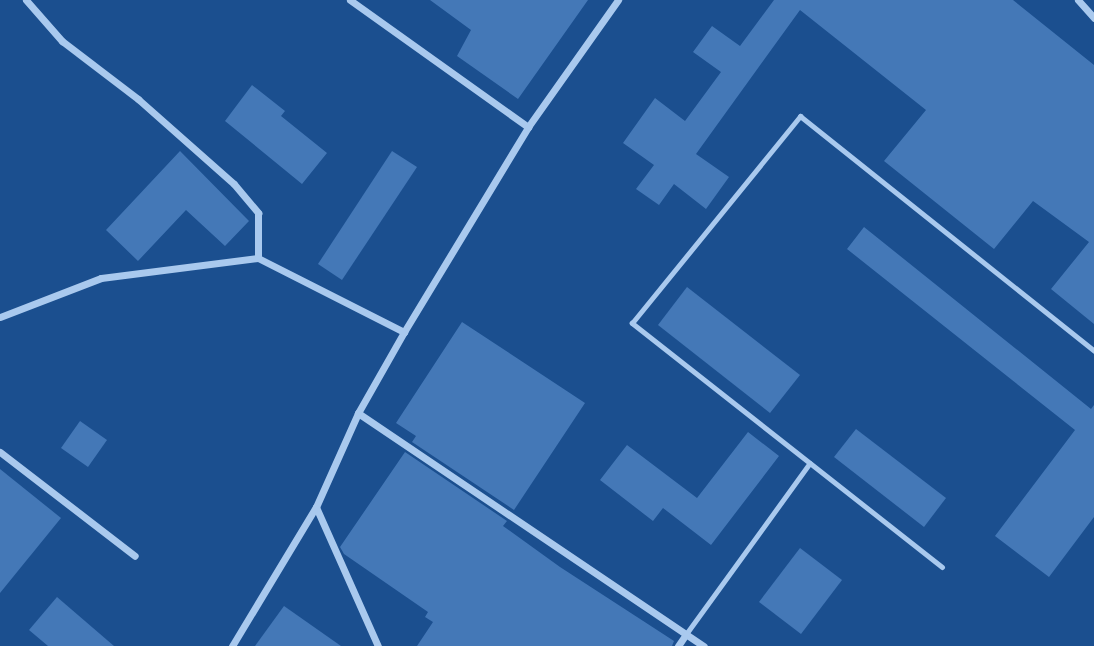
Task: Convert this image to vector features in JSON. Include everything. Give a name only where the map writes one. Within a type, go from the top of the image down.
[{"type":"street","points":[[26,0],[62,41],[138,99],[234,184],[258,212],[258,258]]},
{"type":"street","points":[[350,0],[528,127]]},
{"type":"street","points":[[232,646],[316,507],[358,413],[404,332],[528,127],[618,0]]},
{"type":"street","points":[[1077,0],[1094,19]]},
{"type":"street","points":[[0,317],[101,278],[258,258],[404,332]]},
{"type":"street","points":[[358,413],[704,646]]},
{"type":"street","points":[[0,452],[135,555]]},
{"type":"street","points":[[316,507],[378,646]]},
{"type":"street","points":[[678,646],[686,634]]},
{"type":"lane","points":[[942,567],[632,323],[800,116],[1094,351]]},
{"type":"lane","points":[[686,634],[810,463]]},
{"type":"building","points":[[430,0],[588,0],[518,99],[457,56],[471,30]]},
{"type":"building","points":[[774,0],[1013,0],[1094,65],[1094,324],[1051,289],[1089,242],[1033,201],[994,249],[884,161],[926,110],[800,10],[696,154],[729,177],[706,209],[674,184],[659,205],[636,189],[654,165],[623,143],[655,98],[685,121],[721,72],[693,52],[712,26],[740,46]]},
{"type":"building","points":[[252,85],[285,111],[281,116],[327,153],[302,184],[225,121]]},
{"type":"building","points":[[180,151],[249,221],[225,246],[186,210],[138,261],[106,230]]},
{"type":"building","points":[[392,151],[417,167],[342,280],[318,264]]},
{"type":"building","points":[[864,227],[1091,409],[1094,405],[1094,517],[1049,577],[995,536],[1075,430],[847,249]]},
{"type":"building","points":[[687,287],[800,375],[770,413],[658,325]]},
{"type":"building","points":[[462,322],[585,403],[514,510],[412,442],[416,436],[396,423]]},
{"type":"building","points":[[80,421],[107,440],[88,467],[61,448]]},
{"type":"building","points":[[856,429],[946,498],[924,527],[834,457]]},
{"type":"building","points":[[748,432],[779,456],[711,545],[663,508],[653,521],[600,480],[627,445],[697,498]]},
{"type":"building","points":[[405,452],[507,521],[503,526],[560,567],[674,641],[672,646],[417,646],[433,622],[425,617],[428,612],[344,554],[340,547]]},
{"type":"building","points":[[0,469],[61,518],[0,593]]},
{"type":"building","points":[[800,548],[842,580],[801,634],[759,602]]},
{"type":"building","points":[[57,597],[114,646],[48,646],[29,630]]},
{"type":"building","points":[[284,606],[341,646],[255,646]]}]
